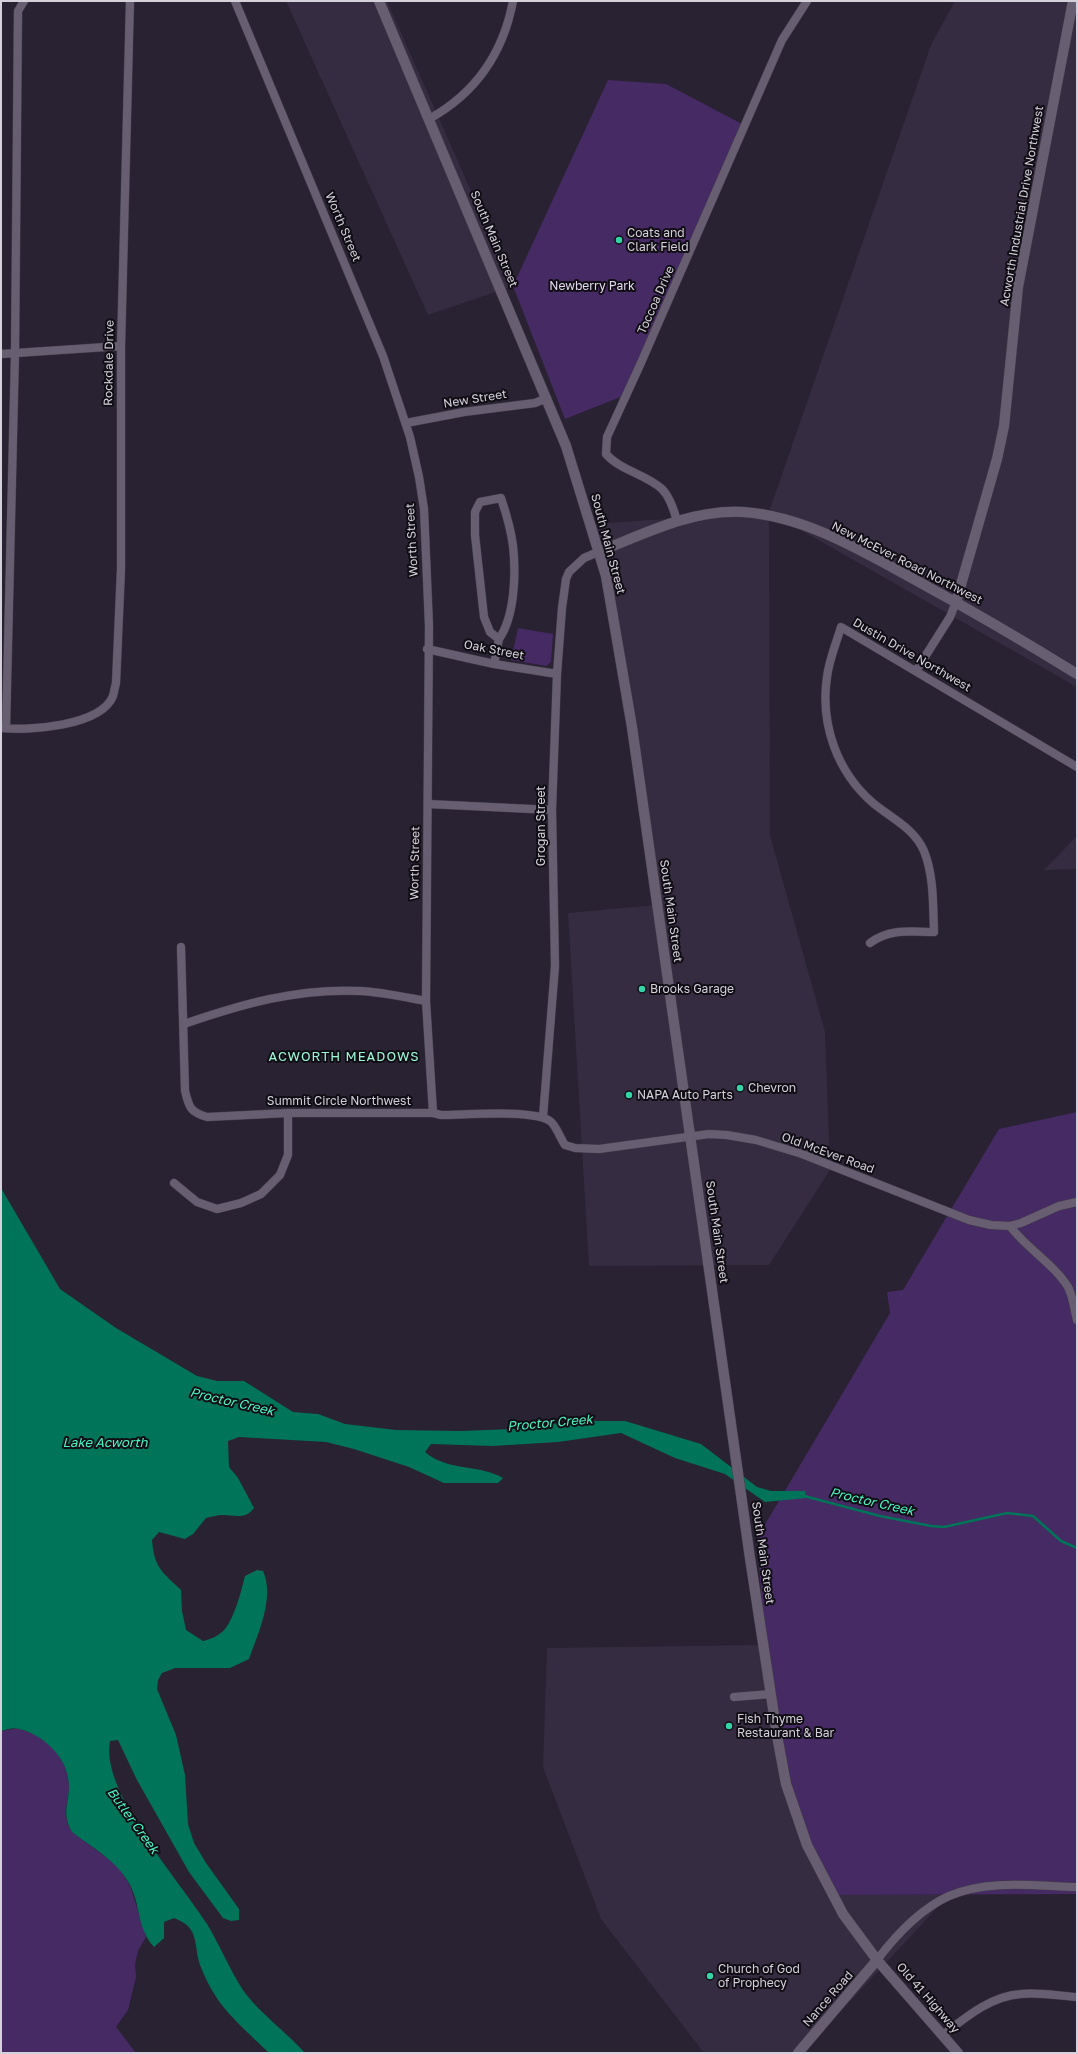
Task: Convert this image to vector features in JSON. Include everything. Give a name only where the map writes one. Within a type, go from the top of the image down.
[{"type":"main road","name":"South Main Street","points":[[379,1],[547,398],[574,468],[606,576],[623,668],[735,1453],[786,1784],[800,1827],[825,1882],[843,1914],[877,1960]]},
{"type":"main road","name":"Acworth Industrial Drive Northwest","points":[[956,602],[997,459],[1004,426],[1018,287],[1074,1]]},
{"type":"main road","name":"New McEver Road Northwest","points":[[598,552],[677,521],[705,515],[743,512],[776,518],[820,532],[854,547],[1000,626],[1077,674]]},
{"type":"main road","name":"Old 41 Highway","points":[[877,1960],[958,2053]]},
{"type":"main road","name":"Nance Road","points":[[798,2053],[877,1960]]},
{"type":"street","points":[[4,728],[15,354],[18,11],[24,1]]},
{"type":"street","name":"Rockdale Drive","points":[[4,728],[32,729],[78,721],[103,708],[113,697],[117,662],[121,569],[121,346],[130,1]]},
{"type":"street","name":"Worth Street","points":[[235,1],[383,356],[406,423],[424,509],[429,626],[426,1001],[433,1113]]},
{"type":"street","points":[[429,119],[455,102],[481,76],[491,62],[505,35],[513,1]]},
{"type":"street","name":"Toccoa Drive","points":[[677,521],[672,506],[663,490],[650,480],[612,460],[606,454],[607,437],[782,40],[807,1]]},
{"type":"street","points":[[1,354],[121,346]]},
{"type":"street","name":"New Street","points":[[406,423],[464,412],[535,403],[547,398]]},
{"type":"street","points":[[494,664],[499,638],[505,630],[510,617],[514,566],[510,528],[501,498],[480,502],[475,512],[476,555],[484,617],[490,632],[499,638]]},
{"type":"street","name":"Grogan Street","points":[[543,1117],[555,966],[552,810],[557,674],[566,579],[578,562],[598,552]]},
{"type":"street","points":[[916,671],[950,616],[956,602]]},
{"type":"street","name":"Dustin Drive Northwest","points":[[870,943],[880,936],[894,931],[934,932],[931,881],[923,850],[916,839],[908,829],[876,806],[860,790],[845,769],[833,745],[826,716],[826,687],[829,667],[841,627],[1077,767]]},
{"type":"street","name":"Oak Street","points":[[428,649],[494,664],[557,674]]},
{"type":"street","points":[[428,804],[552,810]]},
{"type":"street","name":"Summit Circle Northwest","points":[[181,947],[185,1091],[189,1104],[195,1113],[206,1117],[288,1113],[433,1113],[441,1115],[513,1114],[543,1117]]},
{"type":"street","points":[[184,1024],[243,1004],[300,993],[360,991],[426,1001]]},
{"type":"street","points":[[174,1183],[197,1202],[217,1208],[241,1204],[261,1194],[280,1175],[288,1155],[288,1113]]},
{"type":"street","name":"Old McEver Road","points":[[543,1117],[552,1122],[563,1142],[575,1148],[598,1149],[690,1136],[727,1135],[756,1140],[802,1154],[969,1220],[991,1225],[1010,1226],[1021,1223],[1059,1206],[1077,1202]]},
{"type":"street","points":[[1010,1226],[1020,1239],[1056,1273],[1068,1287],[1077,1320]]},
{"type":"street","points":[[734,1697],[771,1694]]},
{"type":"street","points":[[877,1960],[892,1940],[913,1920],[950,1896],[983,1887],[1077,1887]]},
{"type":"street","points":[[943,2036],[973,2012],[1001,1998],[1021,1994],[1077,1997]]},
{"type":"shaded area","points":[[286,1],[387,1],[513,286],[428,315]]},
{"type":"shaded area","points":[[955,1],[1077,1],[1077,687],[769,512],[931,45]]},
{"type":"shaded area","points":[[769,512],[770,835],[825,1032],[830,1170],[769,1265],[589,1266],[568,913],[655,905],[593,524]]},
{"type":"shaded area","points":[[1077,836],[1077,869],[1044,870],[1070,843]]},
{"type":"shaded area","points":[[765,1645],[838,1895],[949,1895],[802,2053],[704,2053],[601,1919],[543,1767],[547,1648]]},
{"type":"green space","name":"Newberry Park","points":[[608,80],[666,84],[742,124],[623,396],[565,419],[513,286]]},
{"type":"green space","points":[[518,628],[553,634],[551,662],[546,666],[511,660]]},
{"type":"green space","points":[[1077,1112],[1077,1894],[838,1895],[798,1827],[767,1670],[757,1538],[890,1313],[887,1292],[903,1290],[999,1129]]},
{"type":"green space","points":[[18,1728],[38,1736],[47,1742],[57,1753],[67,1773],[69,1787],[66,1814],[72,1832],[119,1867],[131,1888],[146,1937],[138,1951],[135,1964],[136,1977],[128,2010],[116,2027],[136,2053],[1,2053],[1,1731]]},
{"type":"water","name":"Lake Acworth","points":[[1,1188],[60,1289],[116,1328],[197,1376],[217,1381],[244,1381],[293,1412],[318,1414],[345,1424],[396,1430],[461,1431],[513,1429],[577,1421],[625,1421],[701,1444],[757,1487],[771,1491],[805,1491],[806,1498],[765,1502],[725,1474],[675,1458],[621,1433],[558,1442],[493,1446],[431,1444],[425,1452],[433,1458],[443,1462],[484,1471],[503,1478],[498,1483],[444,1483],[409,1467],[354,1449],[326,1442],[239,1437],[228,1441],[229,1467],[238,1478],[254,1508],[251,1512],[243,1515],[220,1515],[206,1518],[193,1534],[185,1539],[159,1532],[152,1540],[157,1563],[164,1573],[181,1590],[182,1611],[186,1630],[203,1641],[218,1635],[229,1624],[237,1604],[245,1576],[257,1570],[263,1571],[266,1581],[267,1592],[264,1615],[249,1659],[230,1668],[175,1668],[162,1673],[158,1680],[157,1689],[176,1735],[185,1775],[188,1824],[194,1843],[206,1863],[239,1909],[239,1920],[231,1921],[223,1918],[189,1872],[137,1780],[118,1740],[110,1741],[110,1762],[117,1785],[129,1810],[162,1861],[207,1924],[245,1993],[259,2009],[305,2053],[269,2053],[226,2010],[213,1992],[200,1965],[194,1937],[188,1926],[174,1918],[164,1922],[164,1938],[154,1947],[145,1933],[134,1895],[126,1878],[105,1856],[72,1832],[66,1815],[69,1788],[68,1778],[65,1768],[54,1750],[47,1743],[29,1732],[15,1728],[1,1731]]},
{"type":"waterway","name":"Proctor Creek","points":[[804,1496],[880,1516],[931,1526],[944,1527],[1007,1513],[1033,1516],[1061,1541],[1077,1548]]},
{"type":"place","name":"Coats and Clark Field","points":[[619,240]]},
{"type":"place","name":"Brooks Garage","points":[[642,989]]},
{"type":"place","name":"Chevron","points":[[740,1088]]},
{"type":"place","name":"NAPA Auto Parts","points":[[629,1095]]},
{"type":"place","name":"Fish Thyme Restaurant & Bar","points":[[729,1726]]},
{"type":"place","name":"Church of God of Prophecy","points":[[710,1976]]},
{"type":"district","name":"ACWORTH MEADOWS","points":[[344,1057]]},
{"type":"water label","name":"Butler Creek","points":[[133,1821]]}]
